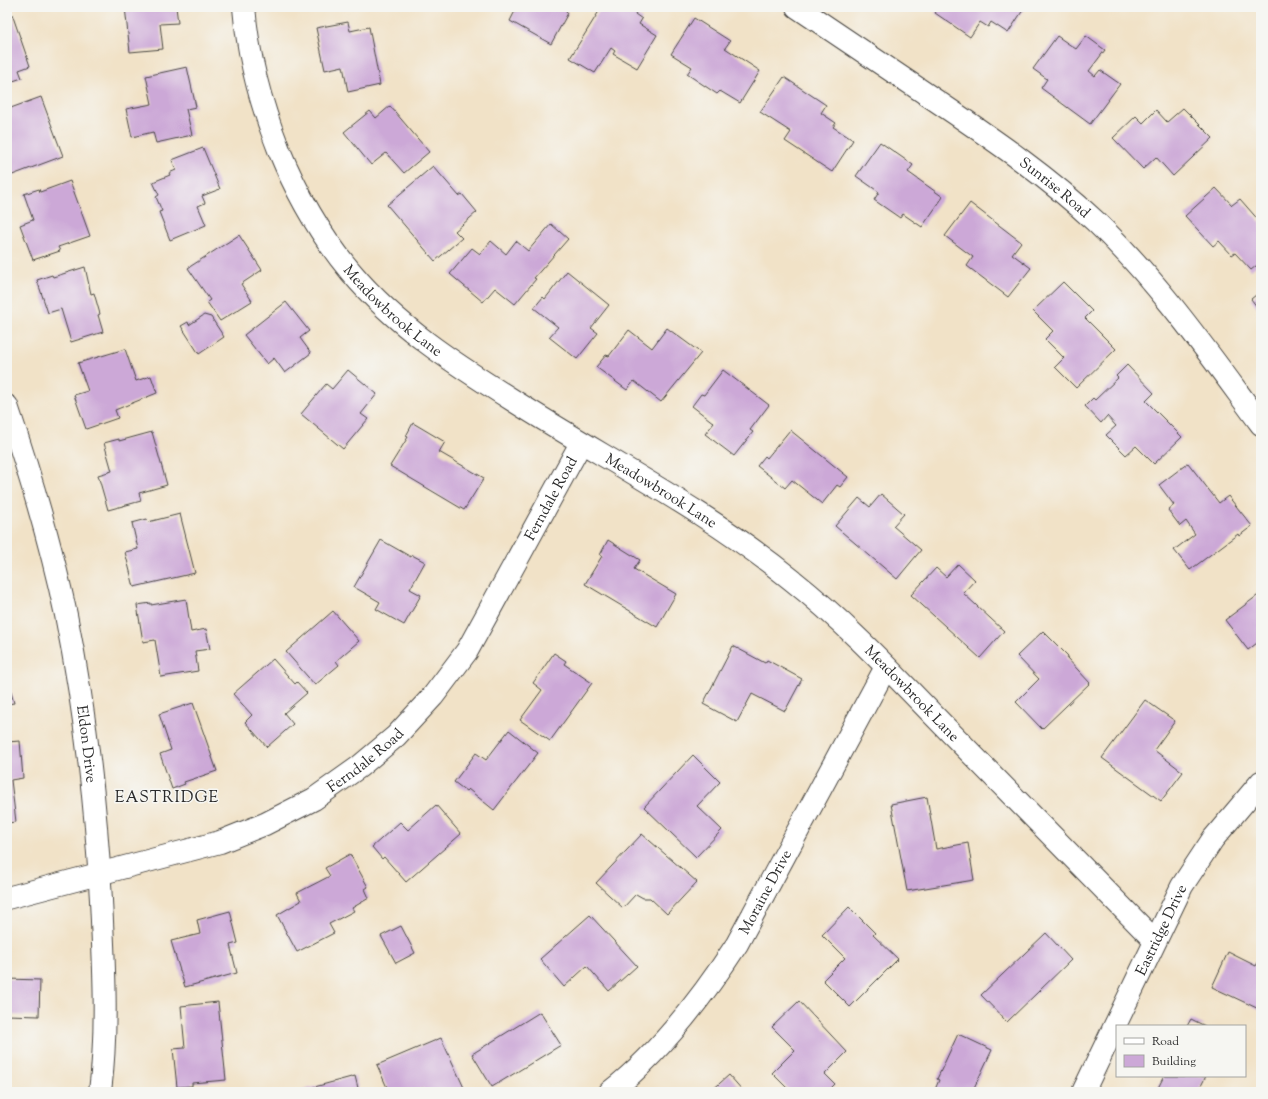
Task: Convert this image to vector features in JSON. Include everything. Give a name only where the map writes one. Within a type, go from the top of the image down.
[{"type":"street","name":"Meadowbrook Lane","points":[[244,7],[246,31],[254,72],[272,133],[293,181],[308,208],[322,232],[351,272],[390,312],[429,346],[581,443],[674,498],[747,545],[810,595],[858,638],[1155,942]]},
{"type":"street","name":"Sunrise Road","points":[[797,7],[1010,151],[1068,197],[1121,247],[1169,301],[1261,424]]},
{"type":"street","name":"Eldon Drive","points":[[7,406],[41,513],[66,614],[91,768],[106,991],[105,1033],[100,1092]]},
{"type":"street","name":"Ferndale Road","points":[[7,898],[220,842],[265,824],[321,794],[359,767],[396,736],[433,696],[467,651],[581,443]]},
{"type":"street","name":"Moraine Drive","points":[[610,1092],[663,1042],[698,1001],[718,974],[737,944],[886,667]]},
{"type":"street","name":"Eastridge Drive","points":[[1083,1092],[1182,886],[1197,862],[1232,815],[1261,782]]},
{"type":"building","points":[[125,7],[176,7],[178,23],[160,24],[163,49],[130,52]]},
{"type":"building","points":[[517,7],[569,7],[566,12],[568,13],[551,44],[510,21]]},
{"type":"building","points":[[599,7],[639,7],[635,14],[642,19],[639,24],[657,35],[637,68],[613,54],[615,51],[611,48],[595,73],[570,58],[601,8]]},
{"type":"building","points":[[939,7],[1025,7],[1008,33],[991,22],[988,27],[980,22],[970,37],[935,13]]},
{"type":"building","points":[[12,14],[30,66],[19,70],[22,78],[7,83],[7,16]]},
{"type":"building","points":[[694,18],[730,41],[725,48],[760,71],[740,103],[720,91],[717,94],[687,74],[692,67],[671,54]]},
{"type":"building","points":[[348,22],[350,31],[369,27],[380,85],[348,92],[343,66],[325,70],[316,28]]},
{"type":"building","points":[[1057,36],[1076,49],[1086,36],[1105,50],[1089,71],[1095,76],[1100,70],[1120,84],[1090,124],[1041,88],[1047,79],[1033,69]]},
{"type":"building","points":[[187,67],[196,107],[186,109],[192,135],[156,143],[153,132],[132,137],[126,109],[152,104],[146,76]]},
{"type":"building","points":[[784,77],[826,105],[821,113],[836,123],[833,127],[853,140],[832,172],[785,141],[791,132],[760,112]]},
{"type":"building","points":[[41,97],[63,156],[7,177],[7,106],[8,109]]},
{"type":"building","points":[[390,106],[429,152],[404,173],[386,153],[371,165],[344,132],[370,111],[376,118]]},
{"type":"building","points":[[1183,108],[1213,138],[1173,176],[1156,157],[1143,169],[1113,138],[1136,116],[1143,123],[1156,110],[1167,122]]},
{"type":"building","points":[[880,142],[913,165],[908,172],[943,197],[922,227],[903,214],[900,218],[874,200],[879,192],[856,176]]},
{"type":"building","points":[[203,148],[220,189],[202,196],[205,203],[198,206],[206,225],[170,240],[159,212],[162,211],[156,197],[159,195],[153,182],[170,175],[169,173],[176,170],[172,160]]},
{"type":"building","points":[[433,166],[459,196],[462,194],[477,212],[455,231],[462,238],[435,261],[387,205]]},
{"type":"building","points":[[70,181],[90,236],[58,247],[60,251],[33,260],[20,225],[33,220],[24,194],[39,189],[40,192]]},
{"type":"building","points":[[1216,188],[1232,205],[1240,199],[1261,223],[1261,262],[1251,270],[1235,253],[1232,255],[1219,241],[1213,246],[1185,216]]},
{"type":"building","points":[[970,203],[1021,242],[1012,254],[1031,268],[1008,297],[967,266],[973,257],[945,236]]},
{"type":"building","points":[[551,224],[568,239],[534,278],[536,279],[515,304],[495,288],[483,302],[450,274],[472,248],[480,254],[491,241],[506,254],[516,241],[528,251]]},
{"type":"building","points":[[239,235],[262,270],[241,284],[252,301],[220,321],[207,302],[210,300],[188,268]]},
{"type":"building","points":[[85,267],[91,294],[94,293],[100,314],[98,315],[103,332],[71,342],[61,309],[48,313],[37,280],[52,275],[53,277]]},
{"type":"building","points":[[567,271],[609,305],[591,328],[598,333],[577,359],[549,337],[558,327],[534,308],[543,297],[545,299]]},
{"type":"building","points":[[1063,282],[1092,311],[1085,318],[1116,349],[1076,388],[1055,367],[1064,358],[1045,339],[1053,331],[1033,311]]},
{"type":"building","points":[[1261,291],[1261,312],[1251,299]]},
{"type":"building","points":[[286,302],[309,331],[300,338],[311,353],[285,373],[274,358],[267,364],[244,335]]},
{"type":"building","points":[[204,315],[211,317],[224,337],[199,354],[181,326],[188,322],[189,325]]},
{"type":"building","points":[[667,328],[701,353],[661,402],[634,381],[627,390],[596,367],[606,355],[609,356],[629,330],[652,348]]},
{"type":"building","points":[[125,349],[136,381],[151,376],[157,393],[115,410],[118,418],[86,429],[74,395],[88,391],[78,363]]},
{"type":"building","points":[[1127,365],[1154,393],[1146,401],[1182,437],[1154,464],[1136,446],[1126,455],[1106,435],[1116,426],[1107,416],[1101,423],[1085,406],[1093,398],[1095,400],[1118,378],[1116,376]]},
{"type":"building","points":[[348,370],[377,394],[361,414],[368,419],[343,449],[301,414],[326,384],[332,389]]},
{"type":"building","points":[[723,370],[769,405],[750,430],[753,432],[734,456],[705,434],[714,423],[692,406],[701,394],[704,395]]},
{"type":"building","points":[[413,423],[445,442],[439,452],[484,478],[464,510],[390,466],[408,437],[406,436]]},
{"type":"building","points":[[790,430],[848,477],[840,487],[837,485],[822,504],[792,480],[785,488],[757,466],[765,456],[767,458]]},
{"type":"building","points":[[152,432],[167,485],[139,493],[141,501],[108,510],[98,475],[112,471],[104,443],[119,439],[119,441]]},
{"type":"building","points":[[1188,463],[1219,503],[1228,496],[1252,526],[1239,536],[1238,534],[1190,570],[1174,550],[1195,534],[1186,521],[1180,526],[1168,510],[1174,505],[1159,485]]},
{"type":"building","points":[[881,494],[904,514],[893,526],[921,550],[897,579],[835,526],[859,498],[870,507]]},
{"type":"building","points":[[180,514],[195,573],[134,587],[125,552],[138,549],[132,523],[147,519],[148,522]]},
{"type":"building","points":[[381,540],[411,557],[412,555],[425,562],[410,589],[421,595],[404,625],[376,609],[380,602],[354,587]]},
{"type":"building","points":[[608,540],[640,560],[634,569],[676,594],[657,627],[585,584],[602,556],[600,555]]},
{"type":"building","points":[[958,564],[975,580],[963,593],[1004,631],[980,658],[911,595],[936,568],[946,577]]},
{"type":"building","points":[[1261,593],[1261,640],[1248,650],[1225,620]]},
{"type":"building","points":[[186,599],[191,632],[206,629],[210,649],[195,651],[198,671],[161,677],[155,640],[143,642],[137,605],[151,603],[151,605]]},
{"type":"building","points":[[333,611],[359,641],[336,661],[339,665],[315,685],[286,652]]},
{"type":"building","points":[[1043,631],[1068,656],[1067,658],[1090,683],[1042,729],[1016,702],[1039,679],[1017,656]]},
{"type":"building","points":[[733,646],[765,663],[767,660],[802,679],[785,711],[752,694],[737,722],[703,704]]},
{"type":"building","points":[[554,653],[566,661],[564,664],[592,683],[550,741],[520,720],[542,690],[533,683]]},
{"type":"building","points":[[273,659],[295,684],[297,682],[307,693],[284,713],[293,724],[267,747],[245,722],[252,715],[233,694]]},
{"type":"building","points":[[7,678],[14,703],[7,704]]},
{"type":"building","points":[[1145,700],[1175,721],[1154,750],[1183,772],[1161,801],[1102,758]]},
{"type":"building","points":[[193,703],[217,771],[184,782],[185,784],[172,789],[160,754],[171,750],[159,714]]},
{"type":"building","points":[[509,730],[538,753],[494,810],[468,789],[466,791],[454,782],[476,753],[486,760]]},
{"type":"building","points":[[20,741],[23,778],[11,780],[16,822],[7,823],[7,742]]},
{"type":"building","points":[[693,755],[720,782],[697,806],[722,830],[696,857],[644,807]]},
{"type":"building","points":[[927,797],[936,849],[968,843],[974,880],[907,891],[891,804]]},
{"type":"building","points":[[436,805],[461,834],[406,882],[384,857],[382,859],[372,847],[400,822],[408,830]]},
{"type":"building","points":[[642,834],[697,882],[667,914],[650,898],[643,898],[636,894],[623,908],[596,883]]},
{"type":"building","points":[[350,854],[368,887],[365,889],[369,898],[352,908],[354,911],[329,924],[334,933],[297,952],[277,915],[301,901],[297,893],[330,876],[325,868]]},
{"type":"building","points":[[849,907],[875,933],[873,935],[898,959],[850,1007],[823,980],[845,958],[822,935]]},
{"type":"building","points":[[230,911],[238,943],[230,945],[237,973],[185,987],[171,941],[200,934],[197,920]]},
{"type":"building","points":[[590,915],[637,966],[609,991],[587,966],[564,987],[540,959]]},
{"type":"building","points":[[401,926],[415,953],[396,963],[381,936]]},
{"type":"building","points":[[1046,933],[1071,960],[1007,1022],[981,995]]},
{"type":"building","points":[[1228,952],[1256,966],[1261,957],[1261,1010],[1212,987]]},
{"type":"building","points":[[7,979],[40,980],[39,1016],[7,1015]]},
{"type":"building","points":[[799,1001],[847,1052],[825,1074],[835,1084],[827,1092],[817,1092],[812,1087],[807,1092],[791,1092],[772,1073],[795,1050],[772,1027]]},
{"type":"building","points":[[218,1002],[226,1080],[192,1083],[192,1086],[177,1087],[173,1049],[185,1048],[181,1006]]},
{"type":"building","points":[[540,1012],[561,1045],[492,1087],[472,1054]]},
{"type":"building","points":[[1191,1019],[1203,1025],[1188,1025]]},
{"type":"building","points":[[958,1034],[992,1050],[972,1092],[934,1092],[939,1080],[937,1079]]},
{"type":"building","points":[[441,1038],[466,1092],[424,1092],[423,1088],[414,1092],[389,1092],[377,1065]]},
{"type":"building","points":[[729,1075],[744,1092],[710,1092]]},
{"type":"building","points":[[355,1076],[359,1092],[296,1092]]},
{"type":"building","points":[[1164,1077],[1206,1077],[1198,1092],[1156,1092]]},
{"type":"district","name":"EASTRIDGE","points":[[167,796]]}]
